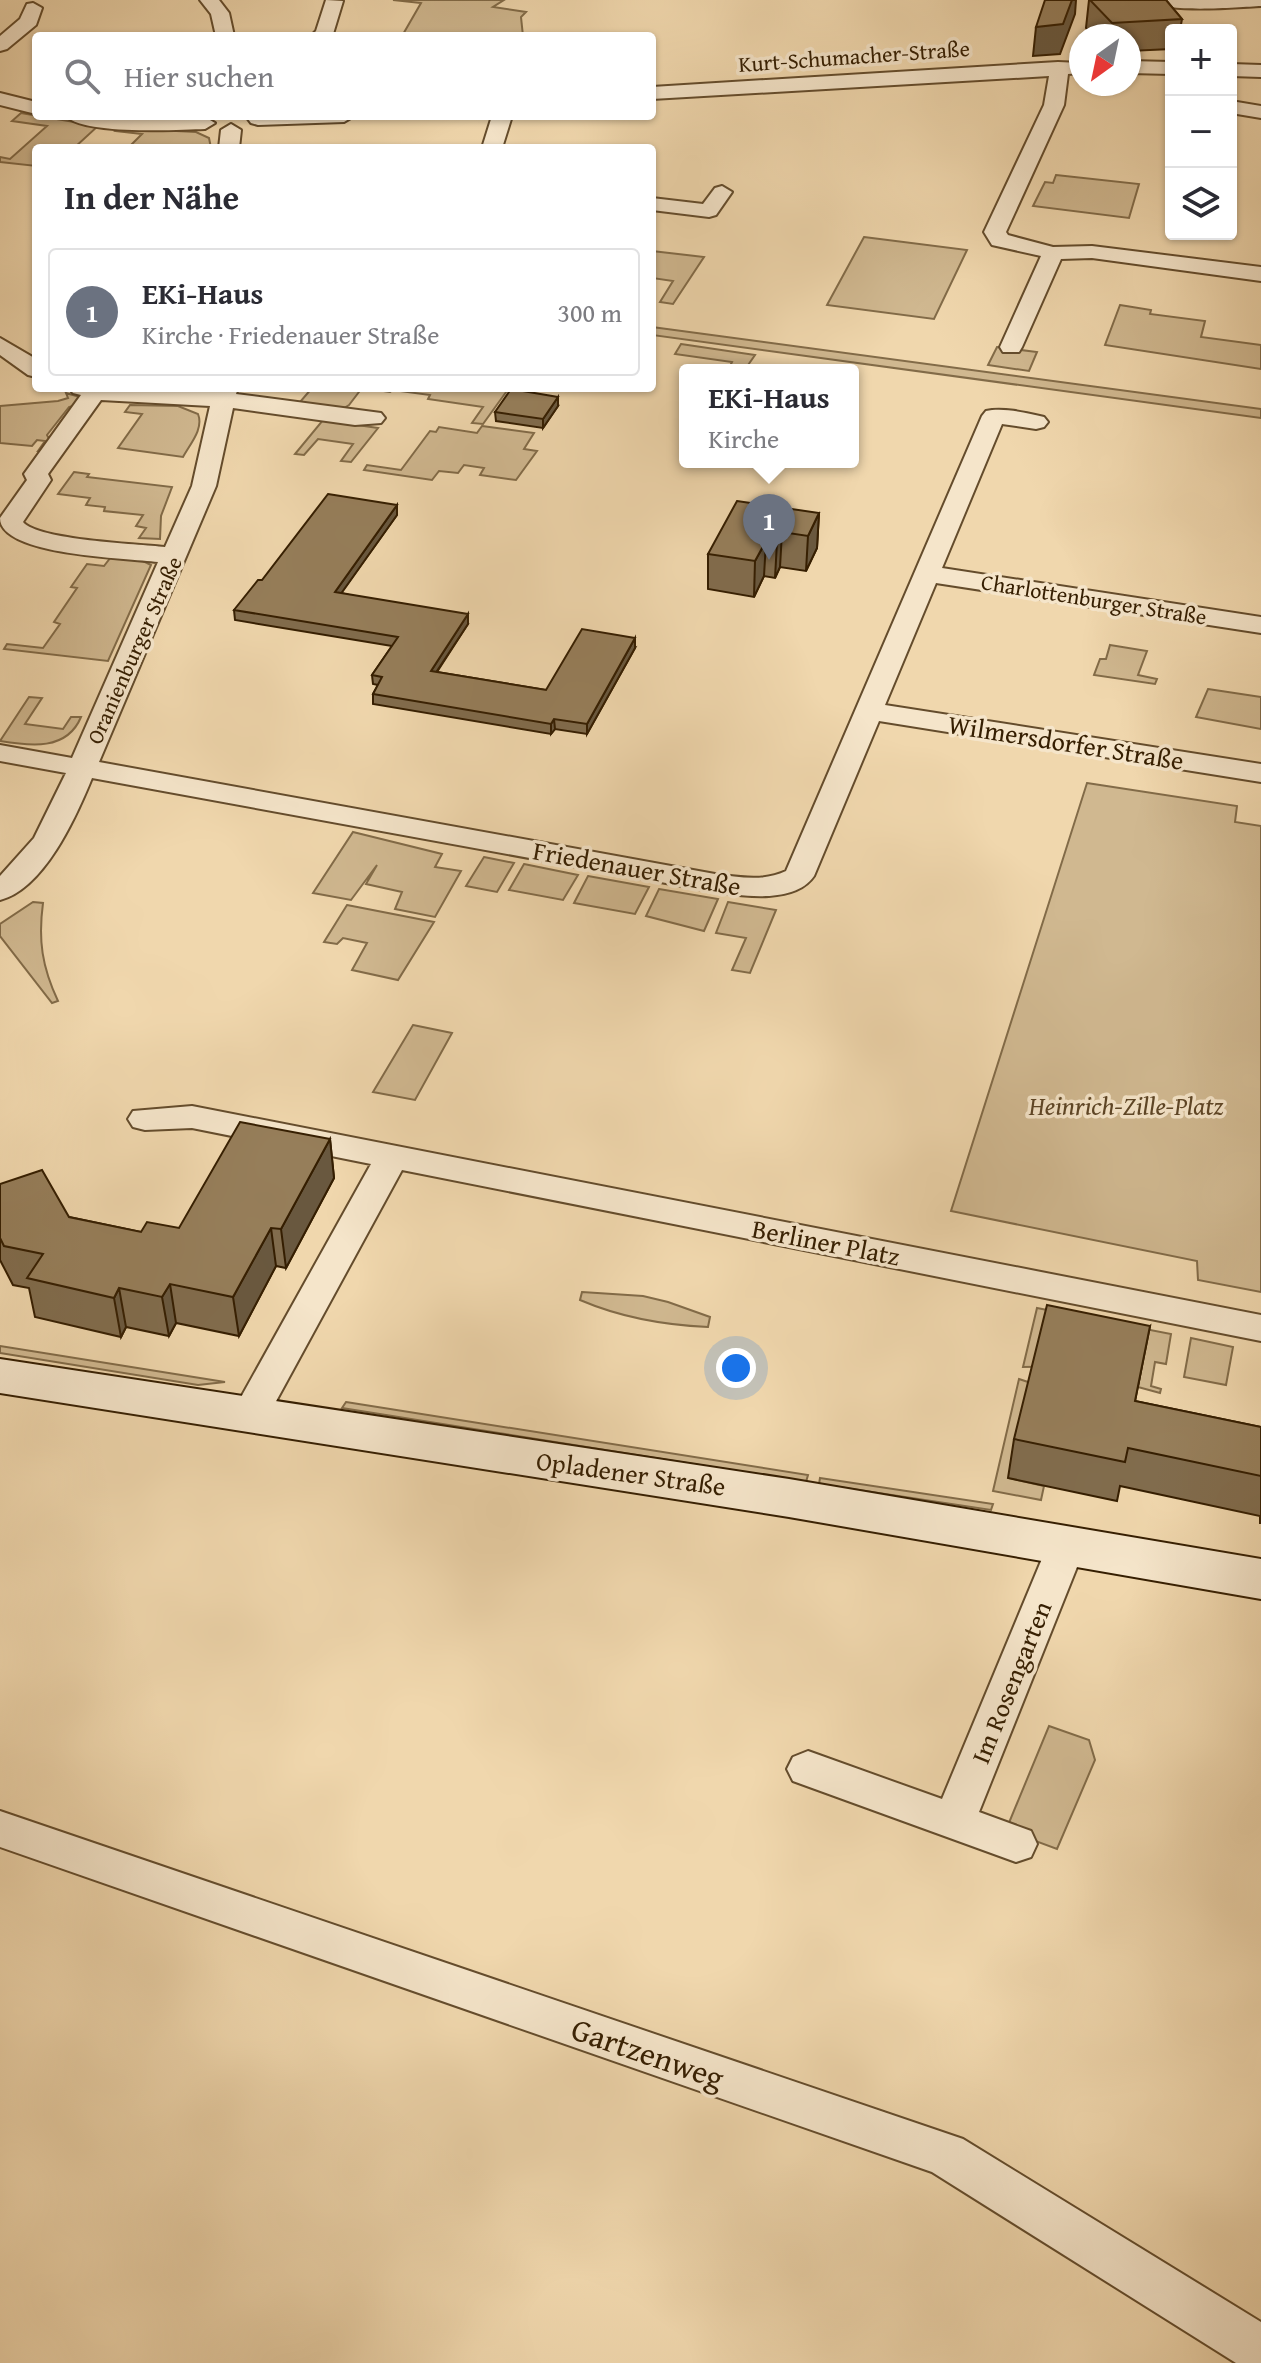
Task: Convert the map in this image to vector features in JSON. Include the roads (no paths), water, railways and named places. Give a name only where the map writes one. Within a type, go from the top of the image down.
[{"type":"street","points":[[209,0],[220,13],[224,32]]},
{"type":"street","points":[[1159,0],[1214,7],[1261,1]]},
{"type":"street","points":[[325,32],[334,1]]},
{"type":"street","points":[[0,45],[29,21],[33,8]]},
{"type":"street","points":[[1141,67],[1165,68]]},
{"type":"street","points":[[1058,68],[1054,105],[995,232],[1000,240],[1014,246],[1053,253],[1092,252],[1261,274]]},
{"type":"street","name":"Kurt-Schumacher-Straße","points":[[656,93],[1069,68]]},
{"type":"street","points":[[1237,70],[1261,71]]},
{"type":"street","points":[[0,99],[32,107]]},
{"type":"street","points":[[1237,108],[1261,112]]},
{"type":"street","points":[[102,120],[135,125],[194,120]]},
{"type":"street","points":[[207,120],[211,127],[230,139],[256,120]]},
{"type":"street","points":[[493,144],[501,120]]},
{"type":"street","points":[[656,204],[709,211],[722,192]]},
{"type":"street","points":[[1011,347],[1053,253]]},
{"type":"street","points":[[0,345],[32,367]]},
{"type":"street","points":[[87,392],[36,474],[39,480],[10,522],[18,532],[48,542],[176,556]]},
{"type":"street","points":[[100,392],[130,397],[226,394],[347,418],[373,418]]},
{"type":"street","name":"Oranienburger Straße","points":[[0,891],[20,875],[45,846],[82,767],[204,486],[226,394]]},
{"type":"street","name":"Friedenauer Straße","points":[[0,753],[757,889],[783,885],[799,876],[994,416],[1036,422]]},
{"type":"street","name":"Charlottenburger Straße","points":[[928,574],[1261,625]]},
{"type":"street","name":"Wilmersdorfer Straße","points":[[871,711],[1261,773]]},
{"type":"street","name":"Berliner Platz","points":[[145,1119],[192,1117],[1261,1328]]},
{"type":"street","points":[[249,1417],[392,1157]]},
{"type":"street","name":"Opladener Straße","points":[[0,1376],[249,1417],[823,1502],[1068,1542],[1261,1579]]},
{"type":"street","name":"Im Rosengarten","points":[[954,1821],[1068,1542]]},
{"type":"street","points":[[808,1769],[1016,1844]]},
{"type":"street","name":"Gartzenweg","points":[[0,1829],[946,2155],[1261,2350]]},
{"type":"place","name":"EKi-Haus","points":[[769,560]]},
{"type":"park label","name":"Heinrich-Zille-Platz","points":[[1126,1105]]}]
